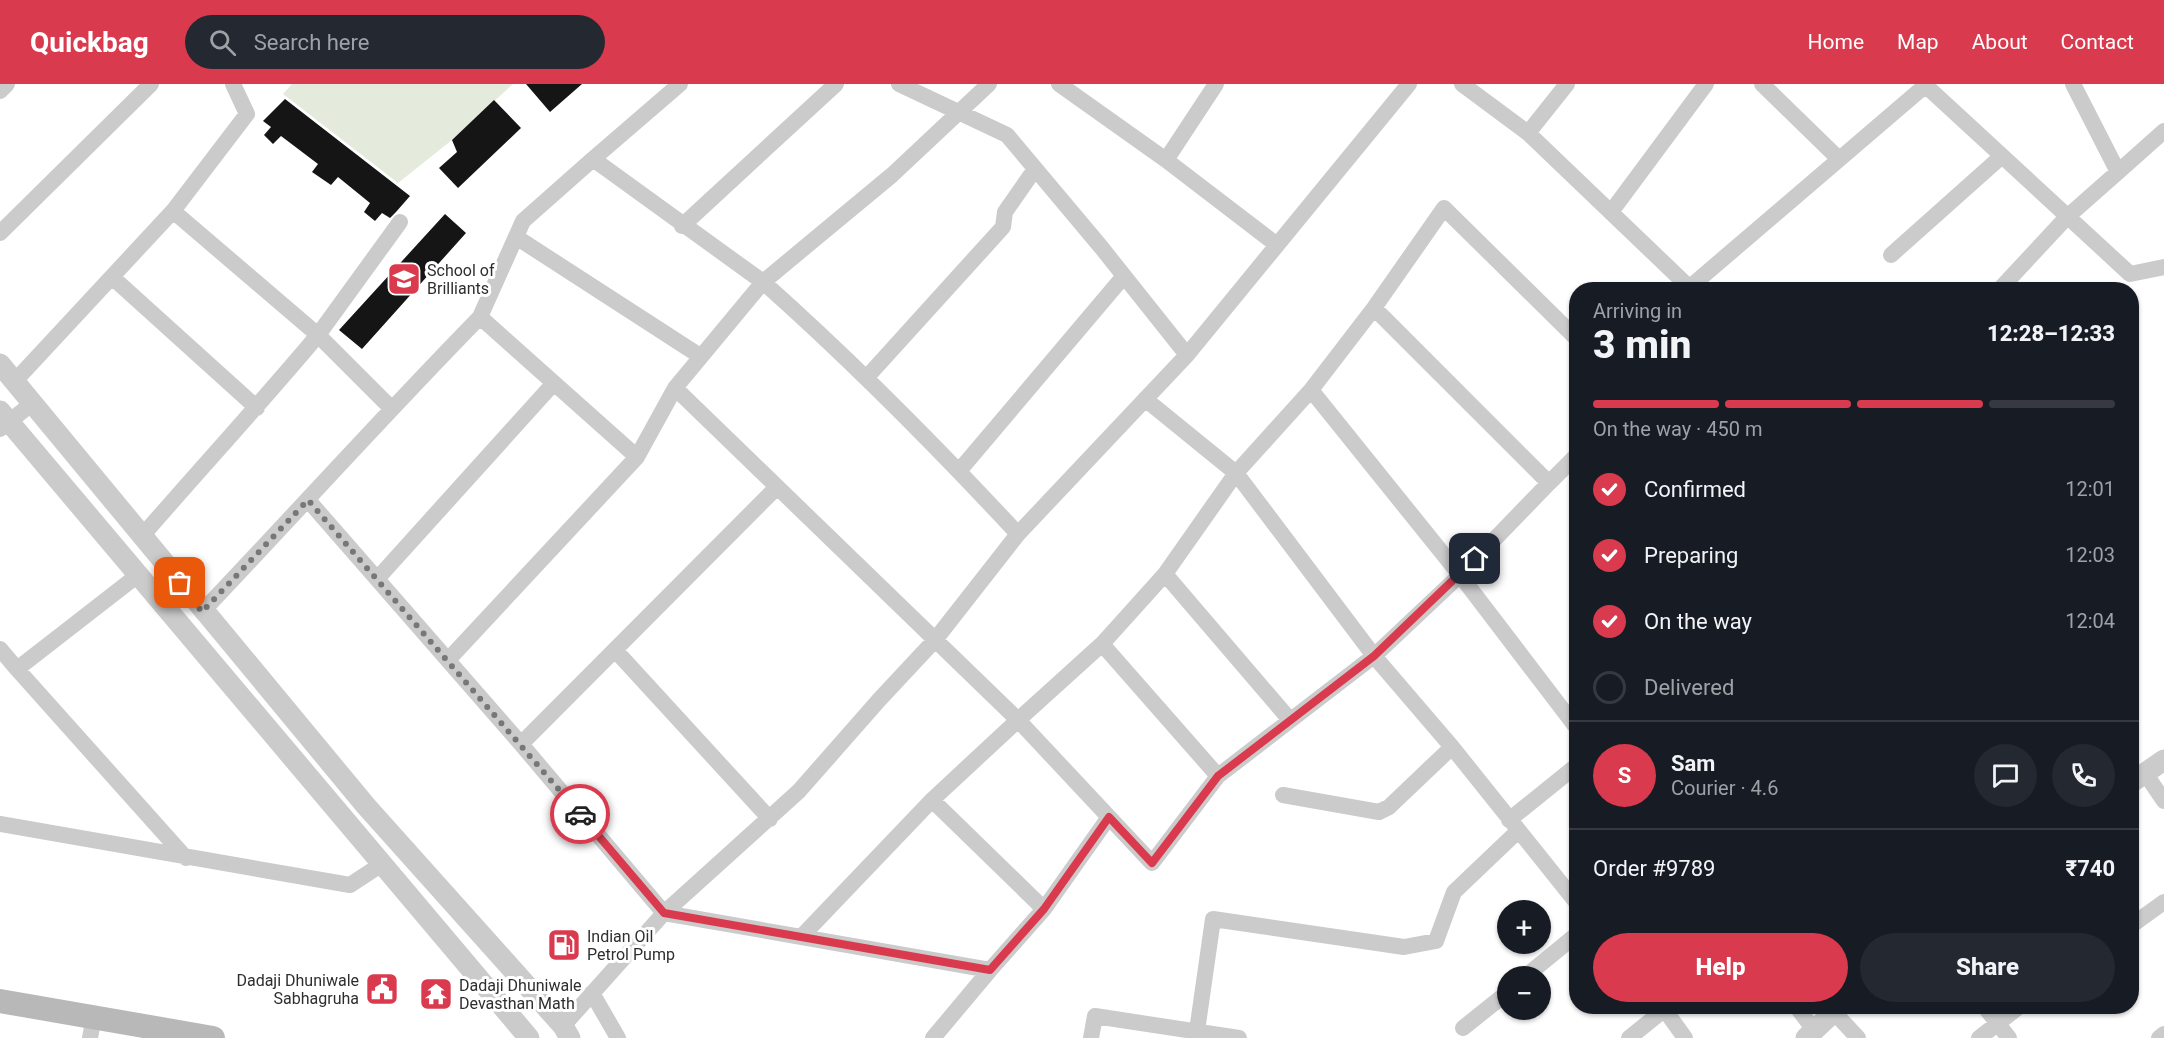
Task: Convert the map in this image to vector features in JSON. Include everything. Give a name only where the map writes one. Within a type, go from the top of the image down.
[{"type":"main road","points":[[0,1001],[92,1027],[213,1038]]},
{"type":"street","points":[[0,91],[7,84]]},
{"type":"street","points":[[0,233],[151,84]]},
{"type":"street","points":[[15,381],[173,211],[247,114],[233,84]]},
{"type":"street","points":[[202,612],[391,408],[480,317],[523,221],[680,84]]},
{"type":"street","points":[[682,226],[836,84]]},
{"type":"street","points":[[899,84],[1006,135],[1187,355]]},
{"type":"street","points":[[448,660],[637,457],[675,388],[763,282],[892,175],[989,84]]},
{"type":"street","points":[[1059,84],[1166,160],[1277,245]]},
{"type":"street","points":[[1166,160],[1216,84]]},
{"type":"street","points":[[0,364],[34,402],[202,612],[366,806],[567,1032],[592,993],[664,913],[800,791],[935,640],[1018,534],[1187,355],[1409,84]]},
{"type":"street","points":[[1462,84],[1528,133],[1685,282]]},
{"type":"street","points":[[1528,133],[1567,84]]},
{"type":"street","points":[[1611,212],[1706,84]]},
{"type":"street","points":[[1762,84],[1839,159]]},
{"type":"street","points":[[2072,84],[2118,172]]},
{"type":"street","points":[[1698,282],[1925,85],[2130,274],[2164,267]]},
{"type":"street","points":[[2006,282],[2067,217],[2164,131]]},
{"type":"street","points":[[1891,255],[2002,156]]},
{"type":"street","points":[[593,159],[682,226],[763,282],[867,377],[1018,534]]},
{"type":"street","points":[[867,377],[1003,226],[1005,212],[1035,169]]},
{"type":"street","points":[[802,936],[932,800],[1102,644],[1165,574],[1236,473],[1311,390],[1374,308],[1444,207],[1569,331]]},
{"type":"street","points":[[173,211],[318,335],[391,408]]},
{"type":"street","points":[[142,535],[257,408],[318,335],[400,222]]},
{"type":"street","points":[[516,237],[700,356]]},
{"type":"street","points":[[959,471],[1124,276]]},
{"type":"street","points":[[112,277],[257,408]]},
{"type":"street","points":[[1374,308],[1549,483]]},
{"type":"street","points":[[480,317],[637,457]]},
{"type":"street","points":[[377,579],[554,383]]},
{"type":"street","points":[[675,388],[1018,720],[1152,863],[1218,776],[1374,656],[1460,575],[1569,463]]},
{"type":"street","points":[[1311,390],[1460,575],[1569,718]]},
{"type":"street","points":[[1145,399],[1236,473],[1374,656],[1452,747],[1569,893]]},
{"type":"street","points":[[34,402],[3,421],[138,575],[529,1038]]},
{"type":"street","points":[[521,744],[777,487]]},
{"type":"street","points":[[308,500],[521,744],[664,913],[990,970]]},
{"type":"street","points":[[1165,574],[1290,720]]},
{"type":"street","points":[[17,669],[138,575]]},
{"type":"street","points":[[1102,644],[1218,776]]},
{"type":"street","points":[[0,649],[186,858]]},
{"type":"street","points":[[615,650],[770,819]]},
{"type":"street","points":[[1283,795],[1379,812],[1389,807],[1452,747]]},
{"type":"street","points":[[2139,776],[2164,760]]},
{"type":"street","points":[[1197,1031],[1213,919],[1404,947],[1436,941],[1454,892],[1514,825],[1569,773]]},
{"type":"street","points":[[2139,778],[2164,801]]},
{"type":"street","points":[[932,800],[1044,909]]},
{"type":"street","points":[[933,1038],[1044,909],[1109,817]]},
{"type":"street","points":[[0,824],[350,885],[382,864]]},
{"type":"street","points":[[2139,920],[2164,902]]},
{"type":"street","points":[[1538,966],[1569,941]]},
{"type":"street","points":[[592,993],[618,1038]]},
{"type":"street","points":[[1463,1028],[1497,1001]]},
{"type":"street","points":[[1629,1038],[1656,1014]]},
{"type":"street","points":[[1667,1014],[1685,1038]]},
{"type":"street","points":[[1800,1014],[1810,1034],[1831,1014]]},
{"type":"street","points":[[1840,1014],[1858,1038]]},
{"type":"street","points":[[1990,1014],[2008,1038]]},
{"type":"street","points":[[1979,1038],[2010,1014]]},
{"type":"street","points":[[1091,1038],[1095,1016],[1239,1038]]},
{"type":"street","points":[[2159,1038],[2164,1034]]},
{"type":"shaded area","points":[[292,84],[513,84],[452,140],[398,183],[283,94]]},
{"type":"building","points":[[526,84],[582,84],[550,112]]},
{"type":"building","points":[[285,99],[410,196],[390,218],[382,213],[375,221],[364,212],[370,203],[338,177],[331,185],[312,172],[318,164],[281,136],[273,144],[264,135],[271,127],[263,121]]},
{"type":"building","points":[[494,100],[521,128],[458,188],[439,168],[457,152],[452,140]]},
{"type":"building","name":"School of Brilliants","points":[[445,214],[466,233],[362,349],[339,330]]},
{"type":"way so far","points":[[180,583],[202,612],[308,500],[580,814]]},
{"type":"place","name":"School of Brilliants","points":[[404,279]]},
{"type":"place","name":"Indian Oil Petrol Pump","points":[[564,945]]},
{"type":"place","name":"Dadaji Dhuniwale Sabhagruha","points":[[382,989]]},
{"type":"place","name":"Dadaji Dhuniwale Devasthan Math","points":[[436,994]]},
{"type":"route","points":[[580,814],[664,913],[945,960],[990,970],[1044,909],[1109,817],[1152,863],[1218,776],[1374,656],[1475,559]]}]
